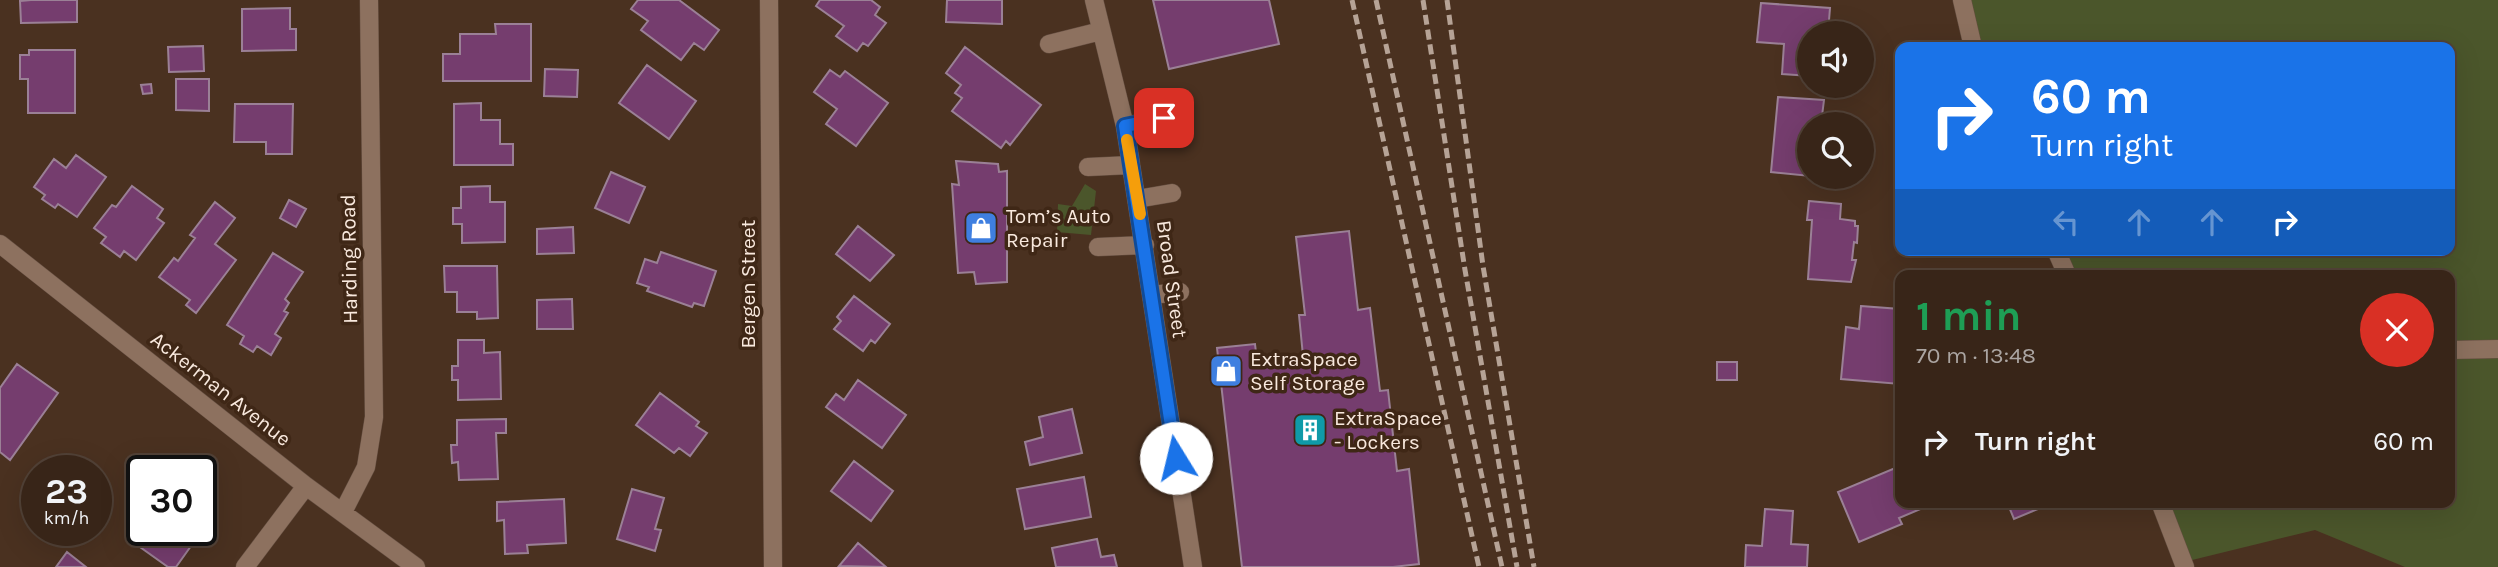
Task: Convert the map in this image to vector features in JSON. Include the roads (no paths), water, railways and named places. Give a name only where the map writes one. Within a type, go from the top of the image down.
[{"type":"street","name":"Harding Road","points":[[343,512],[366,467],[373,418],[369,0]]},
{"type":"street","name":"Bergen Street","points":[[769,0],[774,567]]},
{"type":"street","name":"Broad Street","points":[[1094,0],[1125,126],[1193,567]]},
{"type":"street","points":[[1962,0],[1972,42]]},
{"type":"street","points":[[1049,44],[1101,31]]},
{"type":"street","points":[[1125,126],[1164,118]]},
{"type":"street","points":[[1088,167],[1131,165]]},
{"type":"street","points":[[1137,200],[1172,193]]},
{"type":"street","name":"Ackerman Avenue","points":[[0,244],[306,486],[416,567]]},
{"type":"street","points":[[1098,247],[1113,249],[1145,245]]},
{"type":"street","points":[[1151,295],[1180,292]]},
{"type":"street","points":[[2455,351],[2498,349]]},
{"type":"street","points":[[246,567],[306,486]]},
{"type":"street","points":[[2162,508],[2179,565]]},
{"type":"railway","points":[[1352,0],[1479,567]]},
{"type":"railway","points":[[1376,0],[1502,567]]},
{"type":"railway","points":[[1423,0],[1465,270],[1517,567]]},
{"type":"railway","points":[[1447,0],[1483,266],[1534,567]]},
{"type":"place","name":"Tom’s Auto Repair","points":[[981,228]]},
{"type":"place","name":"ExtraSpace Self Storage","points":[[1226,371]]},
{"type":"place","name":"ExtraSpace - Lockers","points":[[1310,430]]}]
